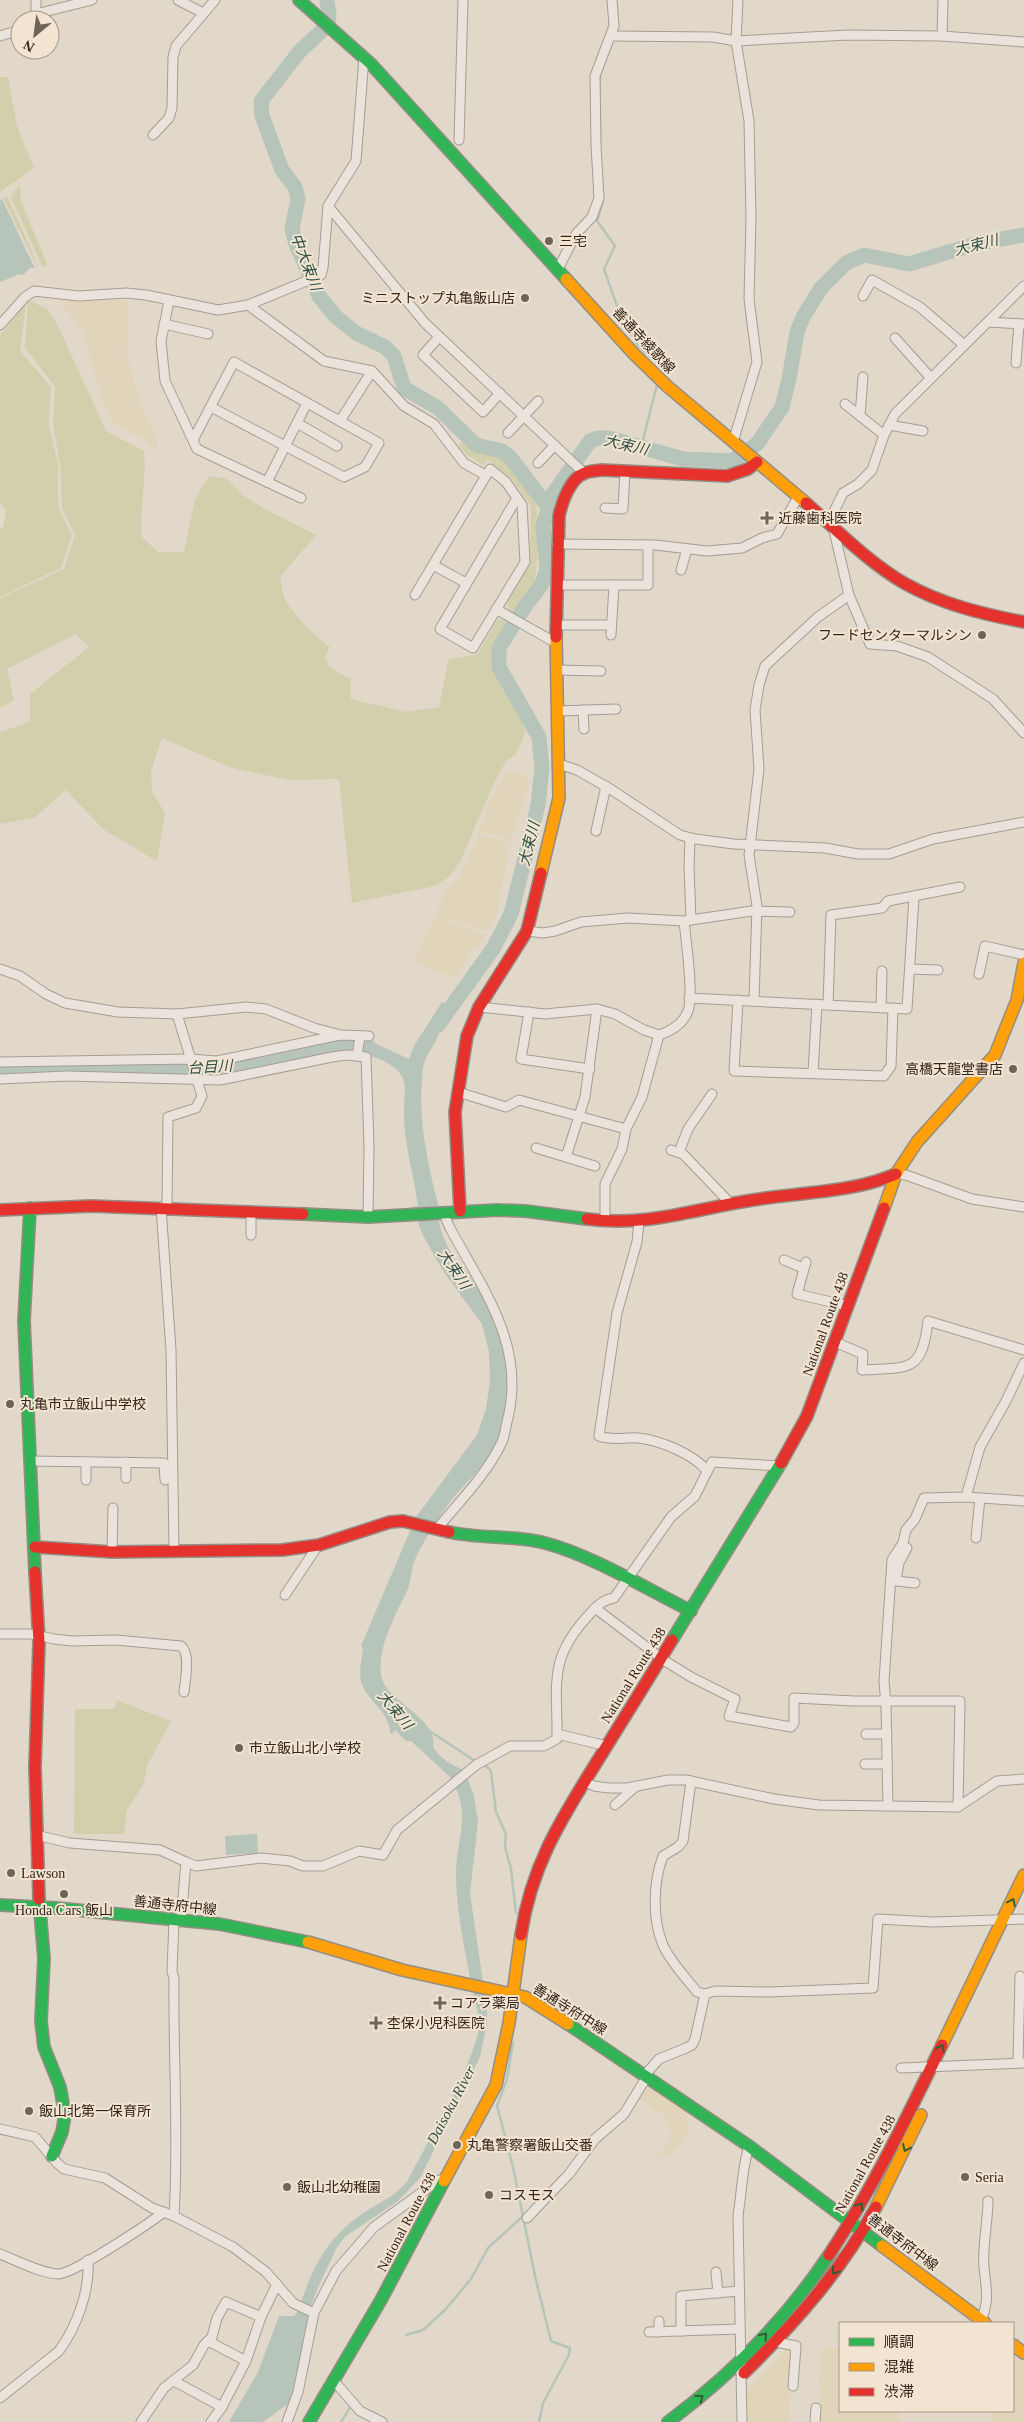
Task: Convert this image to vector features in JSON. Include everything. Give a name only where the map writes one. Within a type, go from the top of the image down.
[{"type":"main road","name":"善通寺綾歌線","points":[[299,0],[364,57],[667,386],[887,572],[927,596],[972,611],[1024,622]]},
{"type":"main road","points":[[460,1211],[455,1134],[458,1092],[468,1036],[479,1007],[527,931],[559,798],[556,625],[557,544],[562,502],[582,471],[601,470],[727,476],[748,469],[755,460]]},
{"type":"main road","name":"National Route 438","points":[[310,2422],[381,2300],[496,2085],[501,2067],[513,1994],[519,1938],[534,1878],[553,1833],[781,1466],[807,1416],[896,1174],[917,1142],[995,1055],[1018,1000],[1024,964]]},
{"type":"main road","points":[[0,1210],[30,1208],[164,1208],[368,1217],[460,1211],[525,1211],[605,1221],[639,1222],[731,1204],[875,1182],[896,1174]]},
{"type":"main road","points":[[30,1208],[24,1330],[39,1635],[35,1767],[36,1834],[44,1958],[42,2036],[44,2047],[64,2101],[65,2115],[62,2132],[52,2156]]},
{"type":"main road","points":[[35,1547],[112,1552],[282,1550],[316,1545],[390,1522],[403,1521],[464,1535],[542,1542],[567,1549],[691,1610]]},
{"type":"main road","name":"National Route 438","points":[[688,2422],[742,2376],[776,2342],[834,2273],[862,2230],[902,2157],[1014,1919],[1024,1875]]},
{"type":"main road","name":"National Route 438","points":[[668,2422],[706,2394],[742,2360],[822,2267],[884,2166],[932,2068],[1024,1900]]},
{"type":"main road","name":"善通寺府中線","points":[[0,1905],[219,1924],[302,1940],[402,1970],[489,1988],[535,2002],[749,2146],[983,2322]]},
{"type":"street","points":[[58,10],[92,0]]},
{"type":"street","points":[[178,0],[203,12]]},
{"type":"street","points":[[153,135],[169,118],[172,108],[173,57],[176,46],[215,0]]},
{"type":"street","points":[[459,140],[464,0]]},
{"type":"street","points":[[558,269],[576,234],[592,217],[599,198],[595,76],[614,36],[612,0]]},
{"type":"street","points":[[736,444],[757,362],[749,298],[751,218],[749,121],[736,41],[738,0]]},
{"type":"street","points":[[942,36],[943,0]]},
{"type":"street","points":[[614,36],[713,37],[736,41],[848,35],[942,36],[1024,42]]},
{"type":"street","points":[[0,325],[25,296],[34,290],[79,296],[139,294],[218,310],[248,304],[305,283],[321,275],[324,268],[328,206],[356,161],[364,57]]},
{"type":"street","points":[[328,206],[412,308],[440,337],[582,471]]},
{"type":"street","points":[[863,296],[872,280],[920,306],[964,345]]},
{"type":"street","points":[[1024,286],[894,414],[884,435],[872,470],[858,484],[843,493],[832,518],[849,595],[870,644],[897,646],[928,657],[994,699],[1024,733]]},
{"type":"street","points":[[169,301],[161,341],[164,381],[198,448],[301,498]]},
{"type":"street","points":[[248,304],[324,361],[372,371],[404,406],[434,424],[464,463],[485,475]]},
{"type":"street","points":[[988,322],[1022,324],[1016,363]]},
{"type":"street","points":[[164,324],[208,334]]},
{"type":"street","points":[[440,337],[423,355],[483,412],[500,393]]},
{"type":"street","points":[[895,338],[930,377]]},
{"type":"street","points":[[194,440],[234,362],[379,443],[366,467],[344,477],[211,407]]},
{"type":"street","points":[[340,421],[372,371]]},
{"type":"street","points":[[860,416],[863,378]]},
{"type":"street","points":[[508,433],[538,402]]},
{"type":"street","points":[[267,482],[307,403]]},
{"type":"street","points":[[845,404],[884,435]]},
{"type":"street","points":[[297,423],[337,446]]},
{"type":"street","points":[[889,425],[923,431]]},
{"type":"street","points":[[538,463],[555,444]]},
{"type":"street","points":[[415,595],[490,469],[506,482],[522,505],[525,562],[473,648],[440,629],[517,498]]},
{"type":"street","points":[[605,508],[623,509],[625,471]]},
{"type":"street","points":[[557,544],[648,545],[707,552],[742,548],[762,538],[777,534],[798,497]]},
{"type":"street","points":[[557,585],[648,585],[648,545]]},
{"type":"street","points":[[681,570],[687,549]]},
{"type":"street","points":[[433,565],[466,583]]},
{"type":"street","points":[[611,635],[614,585]]},
{"type":"street","points":[[754,1001],[756,912],[749,865],[749,845],[759,769],[755,710],[765,666],[818,617],[849,595]]},
{"type":"street","points":[[496,609],[556,643]]},
{"type":"street","points":[[556,625],[612,625]]},
{"type":"street","points":[[556,670],[601,670]]},
{"type":"street","points":[[558,711],[616,709]]},
{"type":"street","points":[[583,710],[584,729]]},
{"type":"street","points":[[559,764],[577,770],[606,786],[680,835],[690,838],[749,845],[825,848],[858,854],[889,854],[933,839],[1024,822]]},
{"type":"street","points":[[596,831],[606,786]]},
{"type":"street","points":[[479,1007],[545,1014],[597,1009],[615,1014],[644,1030],[659,1035],[672,1031],[688,1011],[690,838]]},
{"type":"street","points":[[828,1005],[831,915],[882,908],[888,901],[960,887]]},
{"type":"street","points":[[689,998],[907,1009],[914,897]]},
{"type":"street","points":[[527,931],[543,933],[581,922],[628,918],[688,921],[756,912],[790,912]]},
{"type":"street","points":[[979,974],[985,946],[1024,956]]},
{"type":"street","points":[[0,969],[20,976],[46,994],[65,1003],[118,1012],[177,1014],[246,1007],[266,1009],[314,1028],[340,1035],[363,1037],[357,1054]]},
{"type":"street","points":[[910,969],[938,970]]},
{"type":"street","points":[[881,1008],[882,971]]},
{"type":"street","points":[[738,1000],[734,1071],[884,1076],[892,1066],[893,1008]]},
{"type":"street","points":[[813,1073],[818,1004]]},
{"type":"street","points":[[566,1157],[579,1116],[590,1070],[597,1009]]},
{"type":"street","points":[[529,1012],[520,1059],[590,1070]]},
{"type":"street","points":[[174,1551],[171,1350],[164,1208],[168,1117],[199,1106],[202,1096],[177,1014]]},
{"type":"street","points":[[0,1062],[217,1061],[340,1035]]},
{"type":"street","points":[[605,1221],[605,1184],[622,1149],[626,1129],[642,1097],[659,1035]]},
{"type":"street","points":[[0,1079],[67,1076],[197,1077],[220,1080],[332,1057],[357,1054],[366,1057],[369,1146],[368,1217]]},
{"type":"street","points":[[458,1092],[506,1107],[519,1100],[626,1129]]},
{"type":"street","points":[[712,1094],[675,1151],[683,1154],[731,1204]]},
{"type":"street","points":[[536,1148],[596,1166]]},
{"type":"street","points":[[896,1174],[906,1175],[972,1199],[1024,1207]]},
{"type":"street","points":[[250,1235],[251,1213]]},
{"type":"street","points":[[435,1529],[488,1468],[502,1442],[513,1383],[509,1349],[502,1323],[443,1213]]},
{"type":"street","points":[[639,1222],[637,1242],[617,1313],[599,1436],[608,1439],[638,1438],[682,1451],[700,1461],[707,1471]]},
{"type":"street","points":[[784,1260],[804,1265],[797,1294],[848,1306]]},
{"type":"street","points":[[835,1342],[863,1354],[862,1370],[909,1367],[916,1361],[921,1352],[928,1321],[1024,1350]]},
{"type":"street","points":[[966,1496],[980,1447],[1023,1367]]},
{"type":"street","points":[[30,1461],[164,1463],[165,1480]]},
{"type":"street","points":[[86,1462],[86,1480]]},
{"type":"street","points":[[126,1462],[126,1478]]},
{"type":"street","points":[[36,1834],[70,1843],[160,1850],[196,1866],[274,1858],[290,1860],[304,1866],[323,1866],[359,1851],[383,1855],[397,1830],[453,1783],[468,1774],[476,1765],[510,1746],[544,1746],[557,1739],[556,1687],[558,1667],[562,1651],[572,1633],[595,1608],[606,1599],[614,1598],[671,1518],[694,1496],[712,1462],[781,1466]]},
{"type":"street","points":[[888,1806],[884,1681],[892,1560],[903,1543],[906,1530],[915,1519],[924,1498],[966,1496],[1024,1501]]},
{"type":"street","points":[[976,1538],[980,1498]]},
{"type":"street","points":[[112,1552],[113,1508]]},
{"type":"street","points":[[285,1595],[315,1550],[316,1545]]},
{"type":"street","points":[[889,1595],[894,1595],[898,1564],[907,1548]]},
{"type":"street","points":[[896,1581],[915,1582]]},
{"type":"street","points":[[595,1608],[691,1677],[735,1699],[729,1716],[791,1727],[794,1723],[794,1698],[960,1701],[958,1807]]},
{"type":"street","points":[[0,1634],[39,1635],[54,1640],[116,1640],[181,1646],[184,1649],[186,1658],[184,1692]]},
{"type":"street","points":[[557,1734],[607,1746]]},
{"type":"street","points":[[866,1734],[887,1734]]},
{"type":"street","points":[[865,1764],[887,1764]]},
{"type":"street","points":[[585,1782],[594,1786],[608,1788],[635,1786],[668,1780],[691,1782],[797,1803],[958,1807],[997,1781],[1024,1779]]},
{"type":"street","points":[[691,1782],[683,1841],[678,1847],[663,1856],[654,1908],[663,1945],[697,1992],[705,1994],[715,1991],[769,1992],[873,1988],[878,1919],[933,1922],[1014,1919]]},
{"type":"street","points":[[615,1805],[635,1786]]},
{"type":"street","points":[[174,2216],[176,2184],[173,2057],[174,1979],[172,1971],[177,1920],[186,1862]]},
{"type":"street","points":[[901,2068],[1021,2063],[1021,1982]]},
{"type":"street","points":[[527,2218],[569,2174],[594,2139],[624,2114],[645,2077],[659,2059],[692,2045],[705,1994]]},
{"type":"street","points":[[0,2130],[35,2137],[64,2169],[105,2178],[152,2208],[174,2216],[233,2247],[266,2272],[293,2303],[313,2313]]},
{"type":"street","points":[[742,2422],[738,2215],[742,2193],[743,2168],[749,2146]]},
{"type":"street","points":[[287,2422],[298,2392],[313,2313],[336,2271],[374,2227],[439,2180],[446,2179]]},
{"type":"street","points":[[983,2322],[987,2306],[987,2284],[984,2266],[988,2200]]},
{"type":"street","points":[[0,2254],[50,2273],[66,2272],[144,2227],[164,2212]]},
{"type":"street","points":[[0,2398],[59,2351],[66,2342],[82,2306],[89,2270],[88,2260]]},
{"type":"street","points":[[716,2272],[718,2293]]},
{"type":"street","points":[[211,2422],[222,2407],[246,2361],[260,2318],[277,2284]]},
{"type":"street","points":[[682,2331],[681,2296],[739,2292]]},
{"type":"street","points":[[141,2422],[164,2388],[193,2365],[212,2337],[217,2318],[226,2302],[260,2318]]},
{"type":"street","points":[[659,2321],[659,2332]]},
{"type":"street","points":[[650,2332],[739,2329]]},
{"type":"street","points":[[208,2341],[246,2361]]},
{"type":"street","points":[[776,2342],[796,2346],[793,2386]]},
{"type":"street","points":[[174,2381],[222,2407]]},
{"type":"street","points":[[334,2381],[360,2411],[382,2422]]},
{"type":"street","points":[[815,2422],[816,2408]]},
{"type":"shaded area","points":[[0,77],[8,77],[17,126],[34,168],[0,192]]},
{"type":"shaded area","points":[[20,184],[21,201],[47,264],[43,268],[11,197]]},
{"type":"shaded area","points":[[7,196],[31,249],[38,269],[3,198]]},
{"type":"shaded area","points":[[58,299],[128,300],[127,356],[140,401],[159,444],[157,451],[146,441],[115,425],[106,411],[82,330]]},
{"type":"shaded area","points":[[28,300],[47,309],[58,326],[106,431],[144,451],[145,473],[141,515],[142,537],[158,552],[184,552],[195,499],[209,476],[227,479],[243,495],[261,507],[316,535],[280,577],[283,593],[289,606],[300,619],[319,639],[330,647],[325,657],[329,667],[351,679],[351,699],[406,712],[439,707],[448,660],[478,654],[497,620],[504,618],[509,610],[507,603],[530,564],[531,506],[512,479],[488,460],[483,465],[468,456],[458,446],[462,442],[501,457],[510,465],[526,486],[534,498],[537,510],[538,541],[535,580],[496,645],[494,665],[522,710],[522,723],[525,732],[517,753],[506,761],[493,785],[460,862],[450,876],[435,886],[352,903],[339,779],[287,780],[229,767],[162,738],[151,772],[152,792],[165,813],[157,861],[104,830],[66,790],[34,818],[0,824],[0,732],[30,722],[30,694],[89,647],[76,634],[7,669],[14,700],[0,708],[0,598],[64,569],[75,534],[62,508],[60,464],[53,424],[55,386],[25,348]]},
{"type":"shaded area","points":[[26,304],[20,351],[51,387],[49,426],[58,464],[58,507],[72,535],[61,568],[0,596],[0,528],[3,527],[6,511],[0,502],[0,335]]},
{"type":"shaded area","points":[[508,771],[520,773],[529,781],[527,793],[510,842],[489,833],[477,833],[493,793]]},
{"type":"shaded area","points":[[479,835],[492,837],[510,846],[497,913],[487,932],[436,916],[444,892],[458,880]]},
{"type":"shaded area","points":[[435,917],[486,935],[478,948],[473,946],[468,954],[470,956],[453,978],[414,962]]},
{"type":"shaded area","points":[[116,1700],[171,1721],[147,1766],[144,1783],[127,1810],[124,1834],[74,1834],[75,1709],[115,1709]]},
{"type":"shaded area","points":[[647,2082],[687,2108],[688,2130],[684,2143],[672,2153],[657,2159],[655,2156],[667,2146],[671,2137],[671,2131],[666,2125],[667,2118],[638,2098]]},
{"type":"shaded area","points":[[823,2347],[839,2348],[839,2412],[900,2412],[900,2422],[818,2422],[820,2362]]},
{"type":"shaded area","points":[[787,2348],[794,2351],[789,2422],[746,2422],[746,2390]]},
{"type":"shaded area","points":[[1014,2352],[1024,2359],[1024,2422],[991,2422],[991,2412],[1014,2412]]},
{"type":"water","points":[[2,199],[35,269],[31,267],[23,275],[19,274],[0,282],[0,200]]},
{"type":"water","name":"Daisoku River","points":[[442,1002],[454,1012],[443,1030],[440,1030],[423,1068],[421,1104],[424,1139],[439,1208],[439,1225],[450,1251],[458,1265],[461,1264],[484,1300],[501,1336],[508,1376],[507,1396],[500,1431],[493,1449],[486,1461],[445,1509],[418,1552],[408,1588],[385,1641],[380,1667],[384,1684],[389,1691],[423,1721],[429,1729],[433,1738],[433,1747],[439,1755],[464,1770],[474,1796],[478,1822],[470,1893],[487,2003],[487,2023],[480,2057],[420,2178],[398,2201],[346,2236],[337,2247],[309,2312],[294,2387],[288,2404],[263,2422],[229,2422],[258,2372],[279,2316],[294,2316],[298,2311],[314,2269],[329,2245],[349,2223],[393,2195],[408,2180],[462,2077],[477,2036],[479,2018],[467,1964],[456,1888],[457,1862],[462,1828],[461,1806],[458,1793],[452,1779],[411,1741],[406,1741],[395,1730],[390,1734],[387,1719],[365,1690],[360,1675],[363,1648],[361,1646],[416,1517],[477,1435],[486,1409],[490,1380],[489,1352],[482,1324],[443,1271],[425,1239],[419,1226],[418,1210],[410,1210],[410,1207],[418,1206],[404,1126],[405,1088],[403,1079],[391,1065],[371,1056],[350,1051],[351,1038],[370,1041],[409,1059],[414,1046]]},
{"type":"water","points":[[257,1834],[258,1853],[226,1855],[225,1836]]},
{"type":"waterway","name":"中大束川","points":[[327,0],[328,25],[300,51],[261,101],[262,116],[282,170],[295,187],[298,199],[292,229],[296,244],[319,296],[335,316],[356,333],[385,347],[394,356],[404,388],[438,408],[476,445],[502,451],[510,457],[548,507]]},
{"type":"waterway","points":[[599,104],[600,73]]},
{"type":"waterway","points":[[600,117],[600,144]]},
{"type":"waterway","points":[[602,177],[603,201],[597,221],[615,246],[604,269],[623,323],[634,337],[638,346],[657,362]]},
{"type":"waterway","name":"大束川","points":[[438,1025],[493,949],[511,914],[538,805],[542,768],[539,737],[499,667],[499,648],[524,608],[542,584],[547,569],[543,526],[553,494],[590,441],[598,438],[609,438],[683,459],[732,461],[757,444],[782,407],[797,332],[803,317],[821,288],[846,263],[864,255],[909,264],[979,243],[1024,235]]},
{"type":"waterway","points":[[641,447],[657,385]]},
{"type":"waterway","name":"台目川","points":[[0,1070],[223,1069],[345,1045],[369,1047]]},
{"type":"waterway","points":[[428,1730],[475,1761]]},
{"type":"waterway","points":[[486,1766],[491,1771],[496,1812],[506,1834],[505,1847],[511,1869],[516,1913]]},
{"type":"waterway","points":[[513,2043],[507,2079],[497,2106],[513,2167],[535,2276],[551,2341],[570,2348],[569,2355],[543,2403],[539,2422]]},
{"type":"waterway","points":[[406,2335],[423,2330],[445,2310],[471,2279],[488,2248],[523,2216]]},
{"type":"waterway","points":[[341,2422],[351,2406]]},
{"type":"traffic: fast","points":[[299,0],[371,64],[566,279]]},
{"type":"traffic: fast","points":[[30,1208],[24,1321],[35,1572]]},
{"type":"traffic: fast","points":[[303,1214],[368,1217],[498,1210],[525,1211],[587,1219]]},
{"type":"traffic: fast","points":[[672,1640],[781,1463]]},
{"type":"traffic: fast","points":[[449,1532],[533,1541],[563,1548],[619,1573],[691,1611]]},
{"type":"traffic: fast","points":[[39,1899],[44,1958],[41,2021],[44,2047],[60,2087],[65,2115],[62,2132],[52,2156]]},
{"type":"traffic: fast","points":[[0,1905],[56,1908],[219,1924],[308,1942]]},
{"type":"traffic: fast","points":[[568,2024],[749,2146],[882,2246]]},
{"type":"traffic: fast","points":[[309,2422],[381,2300],[444,2181]]},
{"type":"traffic: fast","points":[[668,2422],[714,2385],[756,2346],[794,2302],[829,2255]]},
{"type":"traffic: slow","points":[[566,279],[634,354],[667,386],[806,503]]},
{"type":"traffic: slow","points":[[541,873],[559,798],[556,637]]},
{"type":"traffic: slow","points":[[884,1208],[896,1174],[917,1142],[995,1055],[1017,1000],[1024,963]]},
{"type":"traffic: slow","points":[[942,2045],[1024,1875]]},
{"type":"traffic: slow","points":[[444,2181],[496,2085],[509,2023],[521,1935]]},
{"type":"traffic: slow","points":[[308,1942],[402,1970],[525,1997],[568,2024]]},
{"type":"traffic: slow","points":[[876,2207],[921,2115]]},
{"type":"traffic: slow","points":[[882,2246],[984,2322]]},
{"type":"traffic: slow","points":[[1014,2346],[1024,2353]]},
{"type":"traffic: jam","points":[[556,637],[559,516],[562,504],[575,480],[587,472],[601,470],[727,476],[748,469],[757,462]]},
{"type":"traffic: jam","points":[[806,503],[865,556],[904,583],[932,597],[962,607],[1024,622]]},
{"type":"traffic: jam","points":[[460,1211],[455,1112],[467,1036],[479,1007],[527,931],[541,873]]},
{"type":"traffic: jam","points":[[587,1219],[610,1221],[651,1219],[753,1200],[862,1185],[896,1174]]},
{"type":"traffic: jam","points":[[0,1210],[91,1206],[303,1214]]},
{"type":"traffic: jam","points":[[781,1463],[807,1416],[884,1208]]},
{"type":"traffic: jam","points":[[35,1547],[112,1552],[282,1550],[319,1545],[390,1522],[403,1521],[449,1532]]},
{"type":"traffic: jam","points":[[35,1572],[39,1642],[35,1767],[39,1899]]},
{"type":"traffic: jam","points":[[521,1935],[532,1886],[560,1822],[672,1640]]},
{"type":"traffic: jam","points":[[829,2255],[875,2178],[942,2045]]},
{"type":"traffic: jam","points":[[744,2373],[799,2315],[833,2274],[876,2207]]},
{"type":"place","name":"三宅","points":[[549,241]]},
{"type":"place","name":"ミニストップ丸亀飯山店","points":[[525,298]]},
{"type":"place","name":"近藤歯科医院","points":[[767,518]]},
{"type":"place","name":"フードセンターマルシン","points":[[982,635]]},
{"type":"place","name":"高橋天龍堂書店","points":[[1013,1069]]},
{"type":"place","name":"丸亀市立飯山中学校","points":[[10,1404]]},
{"type":"place","name":"市立飯山北小学校","points":[[239,1748]]},
{"type":"place","name":"Lawson","points":[[11,1873]]},
{"type":"place","name":"Honda Cars 飯山","points":[[64,1894]]},
{"type":"place","name":"コアラ薬局","points":[[440,2003]]},
{"type":"place","name":"杢保小児科医院","points":[[376,2023]]},
{"type":"place","name":"飯山北第一保育所","points":[[29,2111]]},
{"type":"place","name":"丸亀警察署飯山交番","points":[[457,2145]]},
{"type":"place","name":"Seria","points":[[965,2177]]},
{"type":"place","name":"飯山北幼稚園","points":[[287,2187]]},
{"type":"place","name":"コスモス","points":[[489,2195]]}]
